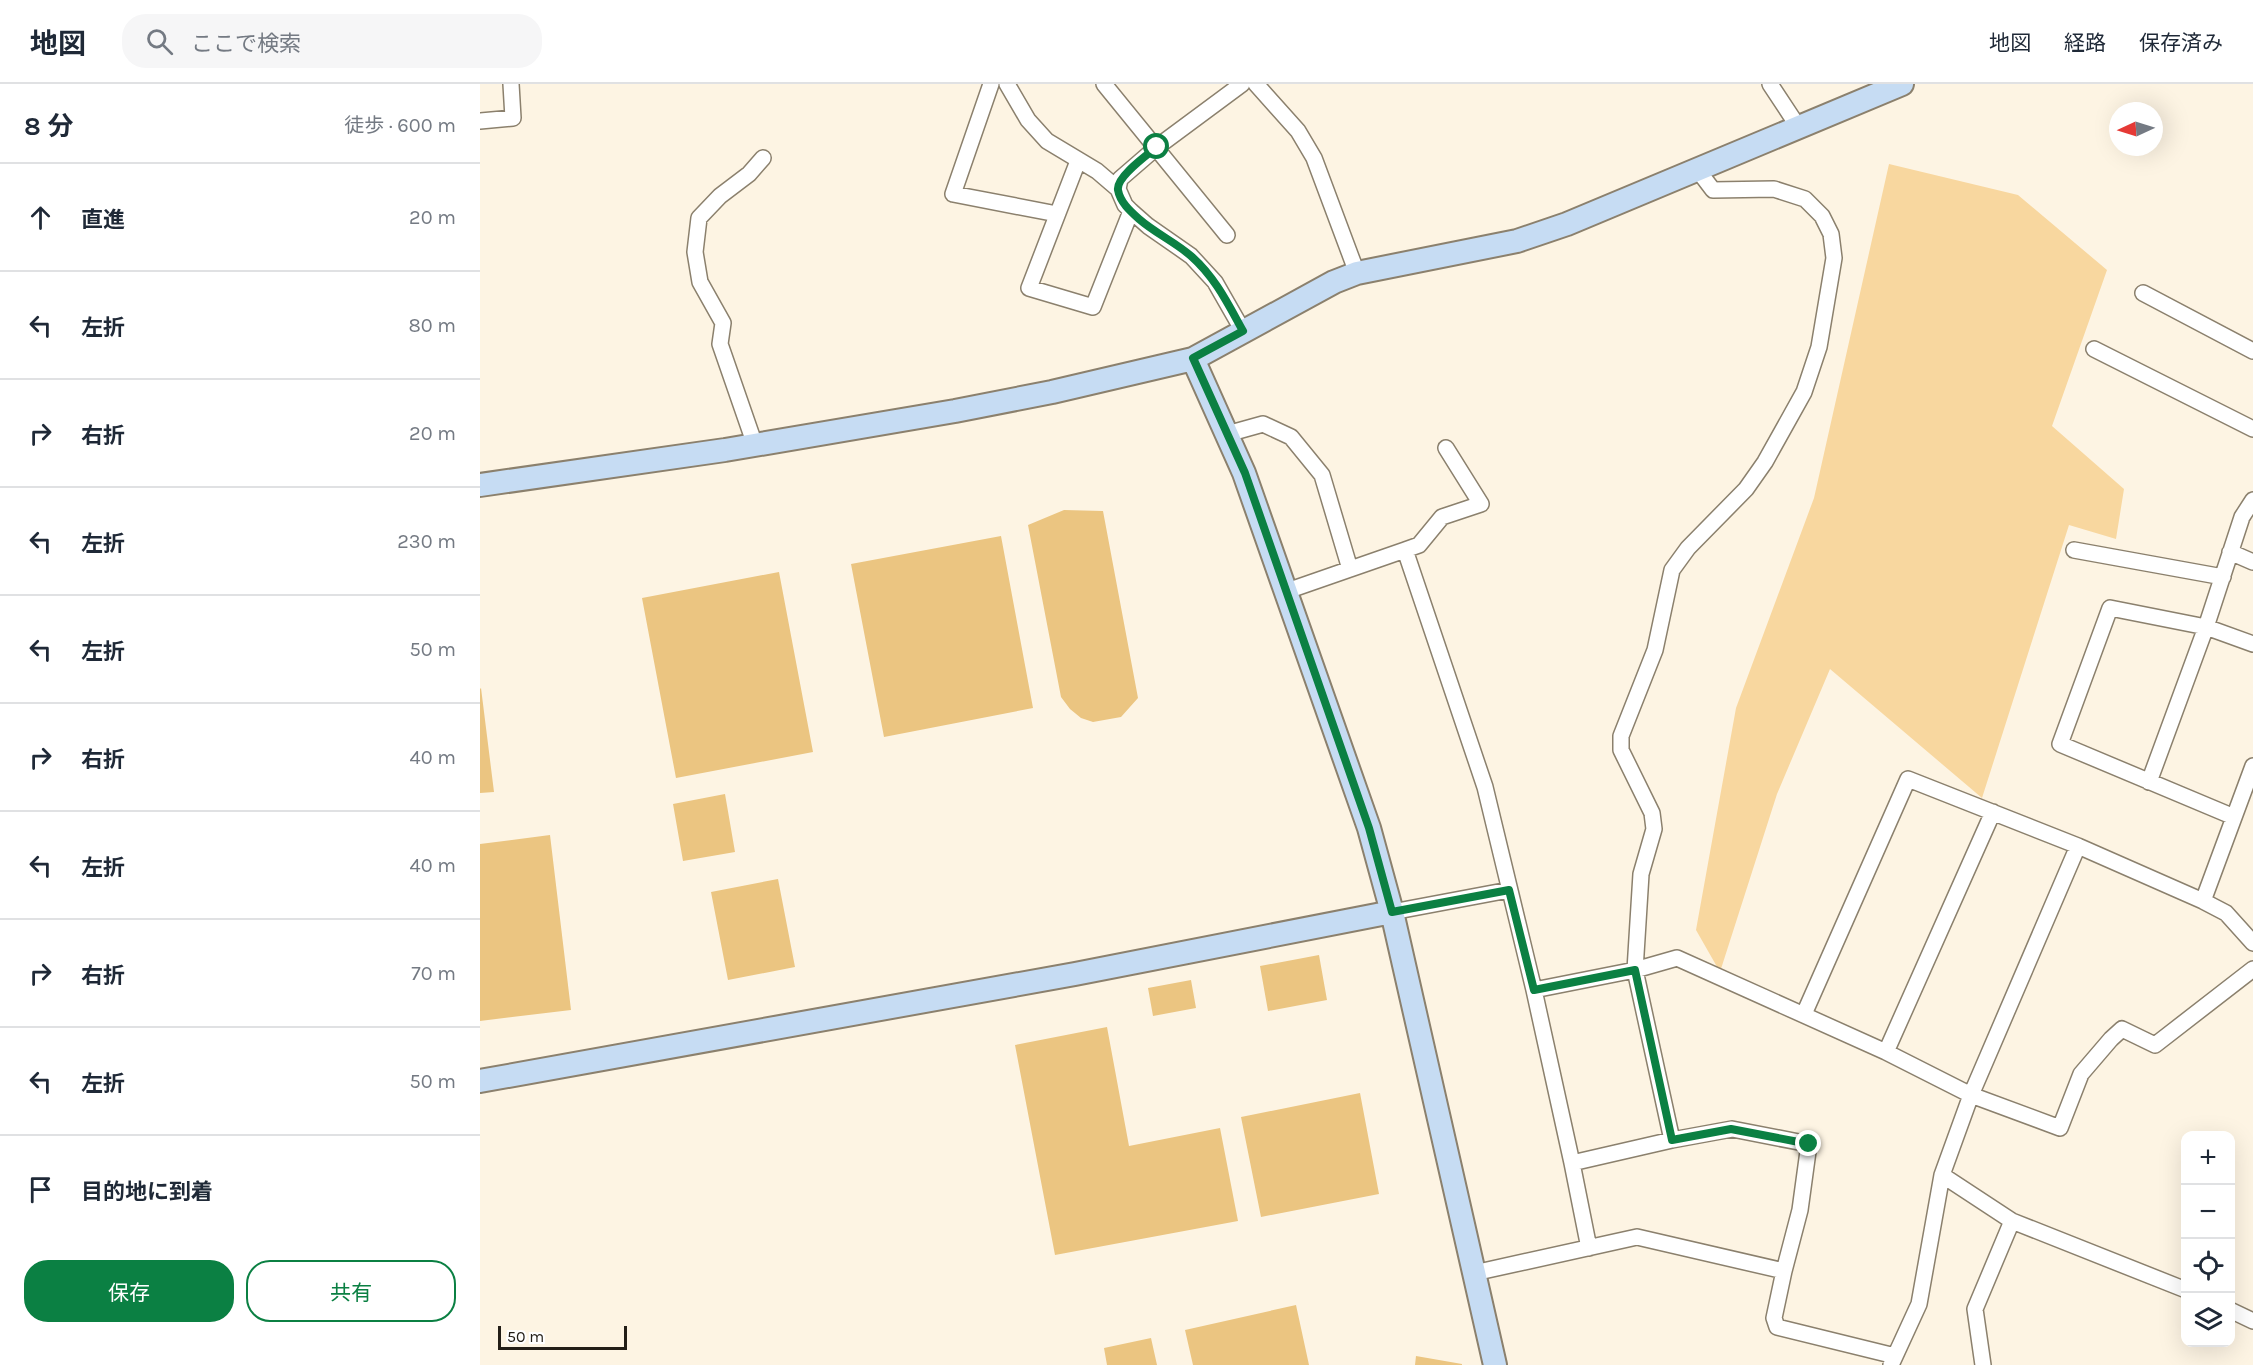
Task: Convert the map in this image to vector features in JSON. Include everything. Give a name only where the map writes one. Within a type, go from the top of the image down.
[{"type":"street","points":[[480,121],[513,118],[511,84]]},
{"type":"street","points":[[991,84],[953,194],[1057,214]]},
{"type":"street","points":[[1006,84],[1028,120],[1047,141],[1097,171],[1118,189],[1125,205],[1131,211],[1148,226],[1191,256],[1215,282],[1243,331]]},
{"type":"street","points":[[1104,84],[1227,235]]},
{"type":"street","points":[[1118,189],[1120,179],[1157,147],[1242,84]]},
{"type":"street","points":[[1256,84],[1298,131],[1314,158],[1357,273]]},
{"type":"street","points":[[1770,84],[1799,128]]},
{"type":"street","points":[[480,485],[755,445],[955,411],[1052,392],[1193,358],[1334,282],[1357,273],[1517,241],[1567,224],[1902,84]]},
{"type":"street","points":[[755,445],[720,344],[723,323],[700,282],[695,252],[699,218],[720,196],[749,174],[763,158]]},
{"type":"street","points":[[1078,161],[1029,288],[1093,307],[1131,211]]},
{"type":"street","points":[[1672,1140],[1635,970],[1641,874],[1654,829],[1652,813],[1621,750],[1621,736],[1655,650],[1672,570],[1688,548],[1746,489],[1765,462],[1803,392],[1819,347],[1834,258],[1831,234],[1822,216],[1805,199],[1774,189],[1713,190],[1697,169]]},
{"type":"street","points":[[2143,294],[2253,351]]},
{"type":"street","points":[[2094,349],[2253,429]]},
{"type":"street","points":[[1193,358],[1245,473],[1369,828],[1392,912],[1495,1365]]},
{"type":"street","points":[[1227,434],[1263,424],[1291,437],[1322,475],[1350,569]]},
{"type":"street","points":[[1287,591],[1419,545],[1442,517],[1481,504],[1446,448]]},
{"type":"street","points":[[2149,782],[2206,627],[2242,517],[2253,500]]},
{"type":"street","points":[[1406,550],[1485,787],[1534,990],[1589,1248]]},
{"type":"street","points":[[2074,550],[2223,577]]},
{"type":"street","points":[[2230,552],[2253,562]]},
{"type":"street","points":[[2234,817],[2060,744],[2110,608],[2206,627],[2253,644]]},
{"type":"street","points":[[2203,900],[2253,765]]},
{"type":"street","points":[[1804,1014],[1908,779],[2078,846],[2203,900],[2226,913],[2253,944]]},
{"type":"street","points":[[1886,1052],[1993,812]]},
{"type":"street","points":[[1572,1163],[1731,1129],[1809,1144],[1800,1210],[1774,1318],[1777,1327],[1893,1361],[1919,1304],[1942,1175],[1971,1095],[2078,846]]},
{"type":"street","points":[[480,1082],[1075,974],[1509,890]]},
{"type":"street","points":[[1534,990],[1635,970],[1677,958],[1886,1052],[1971,1095],[2060,1128],[2081,1074],[2110,1039],[2122,1029],[2155,1045],[2253,969]]},
{"type":"street","points":[[1942,1175],[2012,1221],[2181,1288]]},
{"type":"street","points":[[1983,1365],[1975,1309],[2012,1221]]},
{"type":"street","points":[[1474,1274],[1637,1237],[1784,1271]]},
{"type":"street","points":[[2235,1312],[2253,1321]]},
{"type":"shaded area","points":[[1889,164],[2018,195],[2107,270],[2052,426],[2124,489],[2116,539],[2069,525],[1982,798],[1830,669],[1777,794],[1720,972],[1696,930],[1736,708],[1814,498]]},
{"type":"building","points":[[1064,510],[1103,511],[1138,698],[1121,717],[1093,722],[1081,718],[1061,697],[1028,525]]},
{"type":"building","points":[[1001,536],[1033,708],[884,737],[851,564]]},
{"type":"building","points":[[779,572],[813,752],[676,778],[642,598]]},
{"type":"building","points":[[480,689],[494,792],[480,793]]},
{"type":"building","points":[[725,794],[735,852],[683,861],[673,804]]},
{"type":"building","points":[[550,835],[571,1010],[480,1021],[480,844]]},
{"type":"building","points":[[778,879],[795,967],[728,980],[711,892]]},
{"type":"building","points":[[1319,955],[1327,1000],[1268,1011],[1260,966]]},
{"type":"building","points":[[1191,980],[1196,1008],[1153,1016],[1148,988]]},
{"type":"building","points":[[1107,1027],[1129,1146],[1220,1128],[1238,1221],[1055,1255],[1015,1045]]},
{"type":"building","points":[[1360,1093],[1379,1194],[1261,1217],[1241,1117]]},
{"type":"building","points":[[1296,1305],[1309,1365],[1193,1365],[1185,1330]]},
{"type":"building","points":[[1151,1338],[1157,1365],[1107,1365],[1104,1348]]},
{"type":"building","points":[[1416,1356],[1462,1364],[1462,1365],[1415,1365]]},
{"type":"route","points":[[1157,147],[1120,179],[1118,189],[1125,205],[1131,211],[1148,226],[1191,256],[1215,282],[1243,331],[1193,358],[1245,473],[1369,828],[1392,912],[1509,890],[1534,990],[1635,970],[1672,1140],[1731,1129],[1809,1144]]}]
